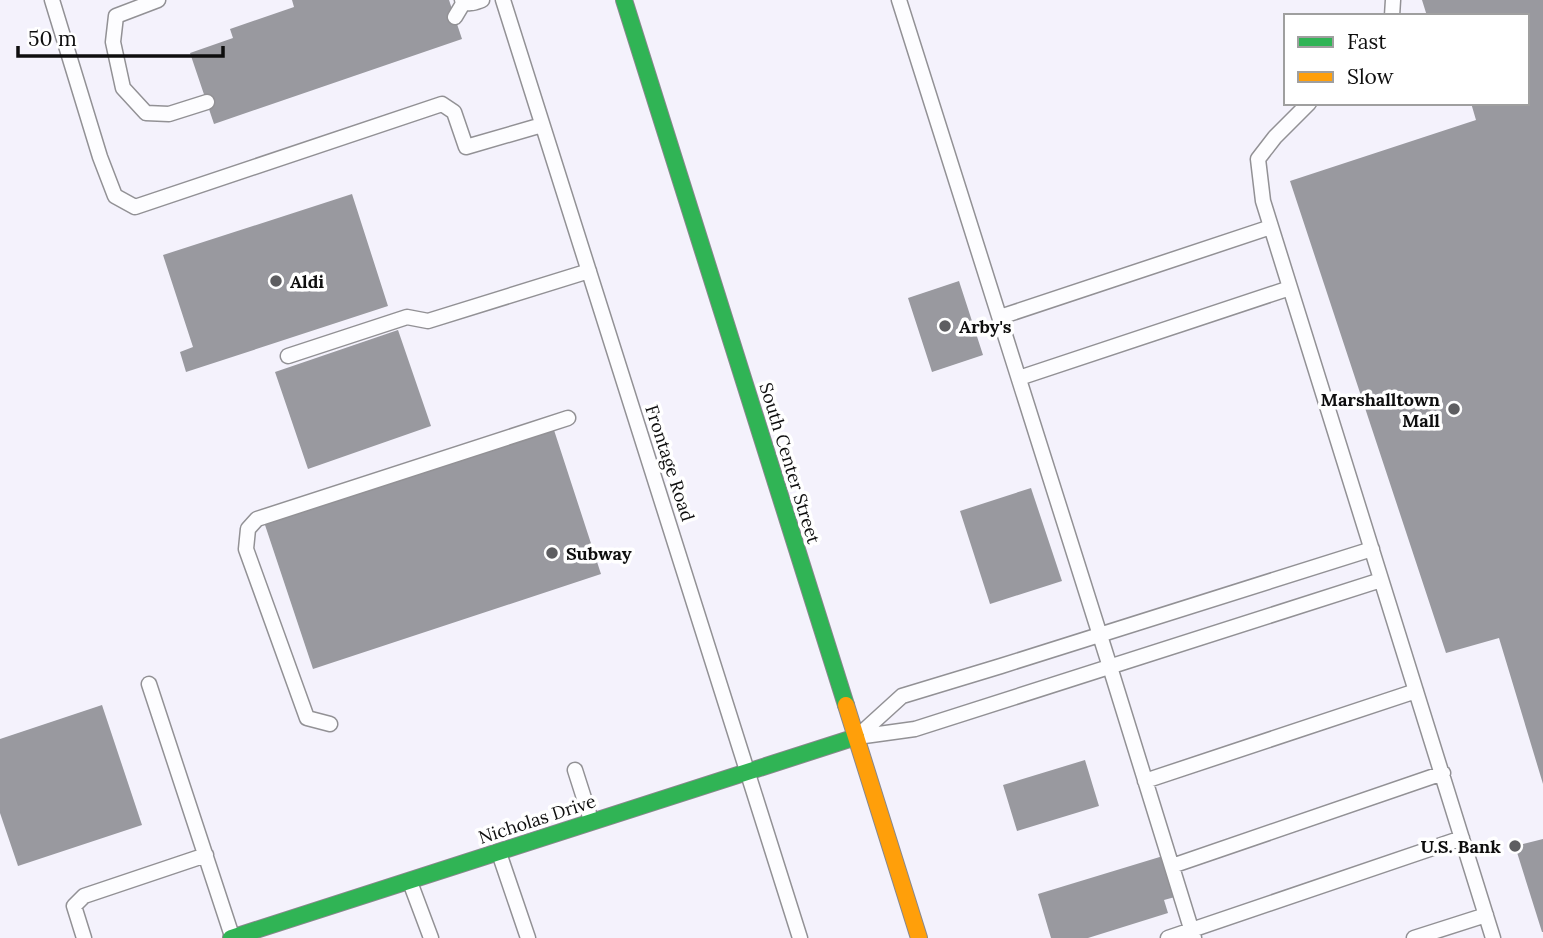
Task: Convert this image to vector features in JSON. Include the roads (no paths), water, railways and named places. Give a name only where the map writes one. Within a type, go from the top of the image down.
[{"type":"main road","name":"South Center Street","points":[[624,0],[919,938]]},
{"type":"main road","name":"Nicholas Drive","points":[[232,938],[856,737]]},
{"type":"lane","points":[[52,0],[100,157],[115,196],[135,207],[442,104],[454,112],[466,147],[542,125]]},
{"type":"lane","points":[[158,0],[116,16],[113,42],[123,88],[146,113],[169,114],[207,102]]},
{"type":"lane","points":[[455,17],[463,1],[472,4],[482,0]]},
{"type":"lane","name":"Frontage Road","points":[[503,0],[800,938]]},
{"type":"lane","points":[[899,0],[1193,934]]},
{"type":"lane","points":[[1307,105],[1275,137],[1258,159],[1263,201],[1493,938]]},
{"type":"lane","points":[[1000,317],[1271,227]]},
{"type":"lane","points":[[288,356],[407,317],[428,321],[589,271]]},
{"type":"lane","points":[[1019,377],[1290,288]]},
{"type":"lane","points":[[330,724],[307,718],[246,549],[248,528],[257,519],[568,418]]},
{"type":"lane","points":[[856,737],[902,696],[1371,549]]},
{"type":"lane","points":[[856,737],[915,729],[1381,580]]},
{"type":"lane","points":[[149,684],[232,938]]},
{"type":"lane","points":[[1145,781],[1416,691]]},
{"type":"lane","points":[[575,770],[592,822]]},
{"type":"lane","points":[[1172,866],[1443,773]]},
{"type":"lane","points":[[1168,938],[1193,934],[1462,838]]},
{"type":"lane","points":[[499,852],[528,938]]},
{"type":"lane","points":[[84,938],[74,906],[84,896],[206,855]]},
{"type":"lane","points":[[410,881],[431,938]]},
{"type":"lane","points":[[1414,938],[1486,915]]},
{"type":"place","name":"Aldi","points":[[276,281]]},
{"type":"place","name":"Arby's","points":[[945,326]]},
{"type":"place","name":"Marshalltown Mall","points":[[1454,409]]},
{"type":"place","name":"Subway","points":[[552,553]]},
{"type":"place","name":"U.S. Bank","points":[[1515,846]]}]
